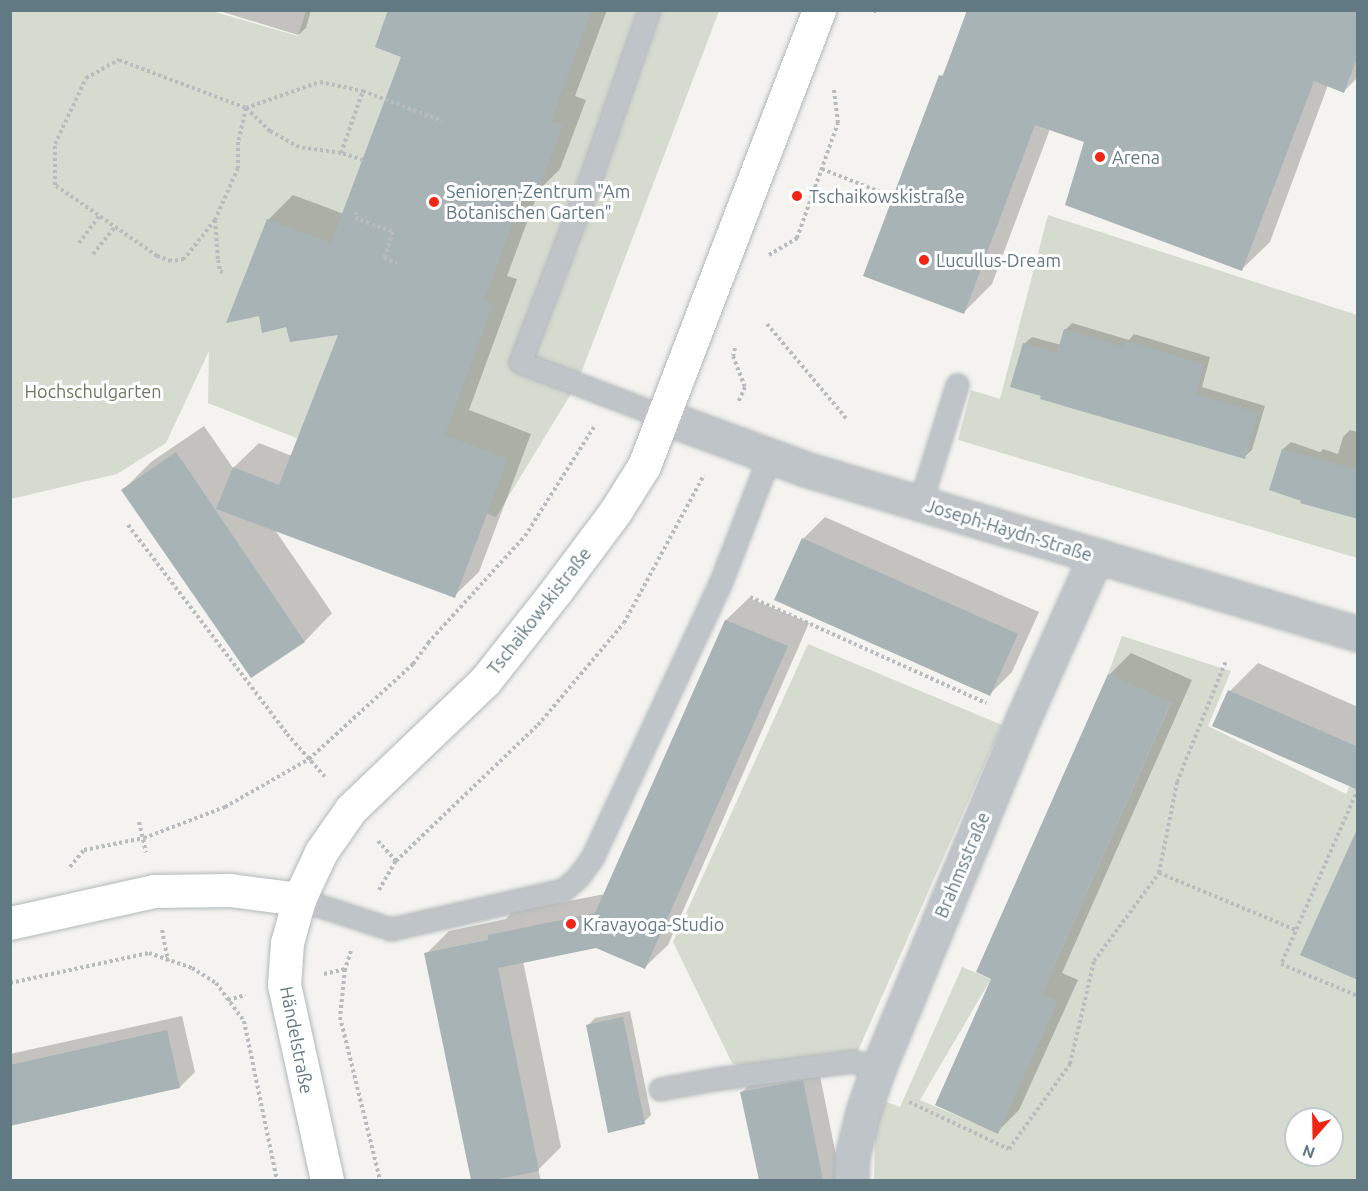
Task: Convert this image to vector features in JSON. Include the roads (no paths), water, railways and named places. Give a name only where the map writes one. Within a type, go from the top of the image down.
[{"type":"street","name":"Tschaikowskistraße","points":[[299,899],[321,852],[351,808],[485,681],[615,512],[644,466],[819,10]]},
{"type":"street","name":"Joseph-Haydn-Straße","points":[[664,417],[769,457],[1358,634]]},
{"type":"street","name":"Brahmsstraße","points":[[851,1180],[852,1157],[875,1077],[1023,719],[1096,556]]},
{"type":"street","points":[[10,923],[154,891],[230,890],[299,899]]},
{"type":"street","name":"Händelstraße","points":[[299,899],[288,943],[284,985],[327,1180]]},
{"type":"lane","points":[[649,10],[591,177],[520,362],[664,417]]},
{"type":"lane","points":[[920,504],[957,385]]},
{"type":"lane","points":[[299,899],[391,929],[562,890],[578,877],[592,858],[720,584],[769,457]]},
{"type":"lane","points":[[660,1089],[715,1079],[853,1061],[875,1077]]},
{"type":"place","name":"Arena","points":[[1100,157]]},
{"type":"place","name":"Tschaikowskistraße","points":[[797,196]]},
{"type":"place","name":"Senioren-Zentrum \"Am Botanischen Garten\"","points":[[434,202]]},
{"type":"place","name":"Lucullus-Dream","points":[[924,260]]},
{"type":"place","name":"Kravayoga-Studio","points":[[571,924]]},
{"type":"park label","name":"Hochschulgarten","points":[[93,391]]}]
